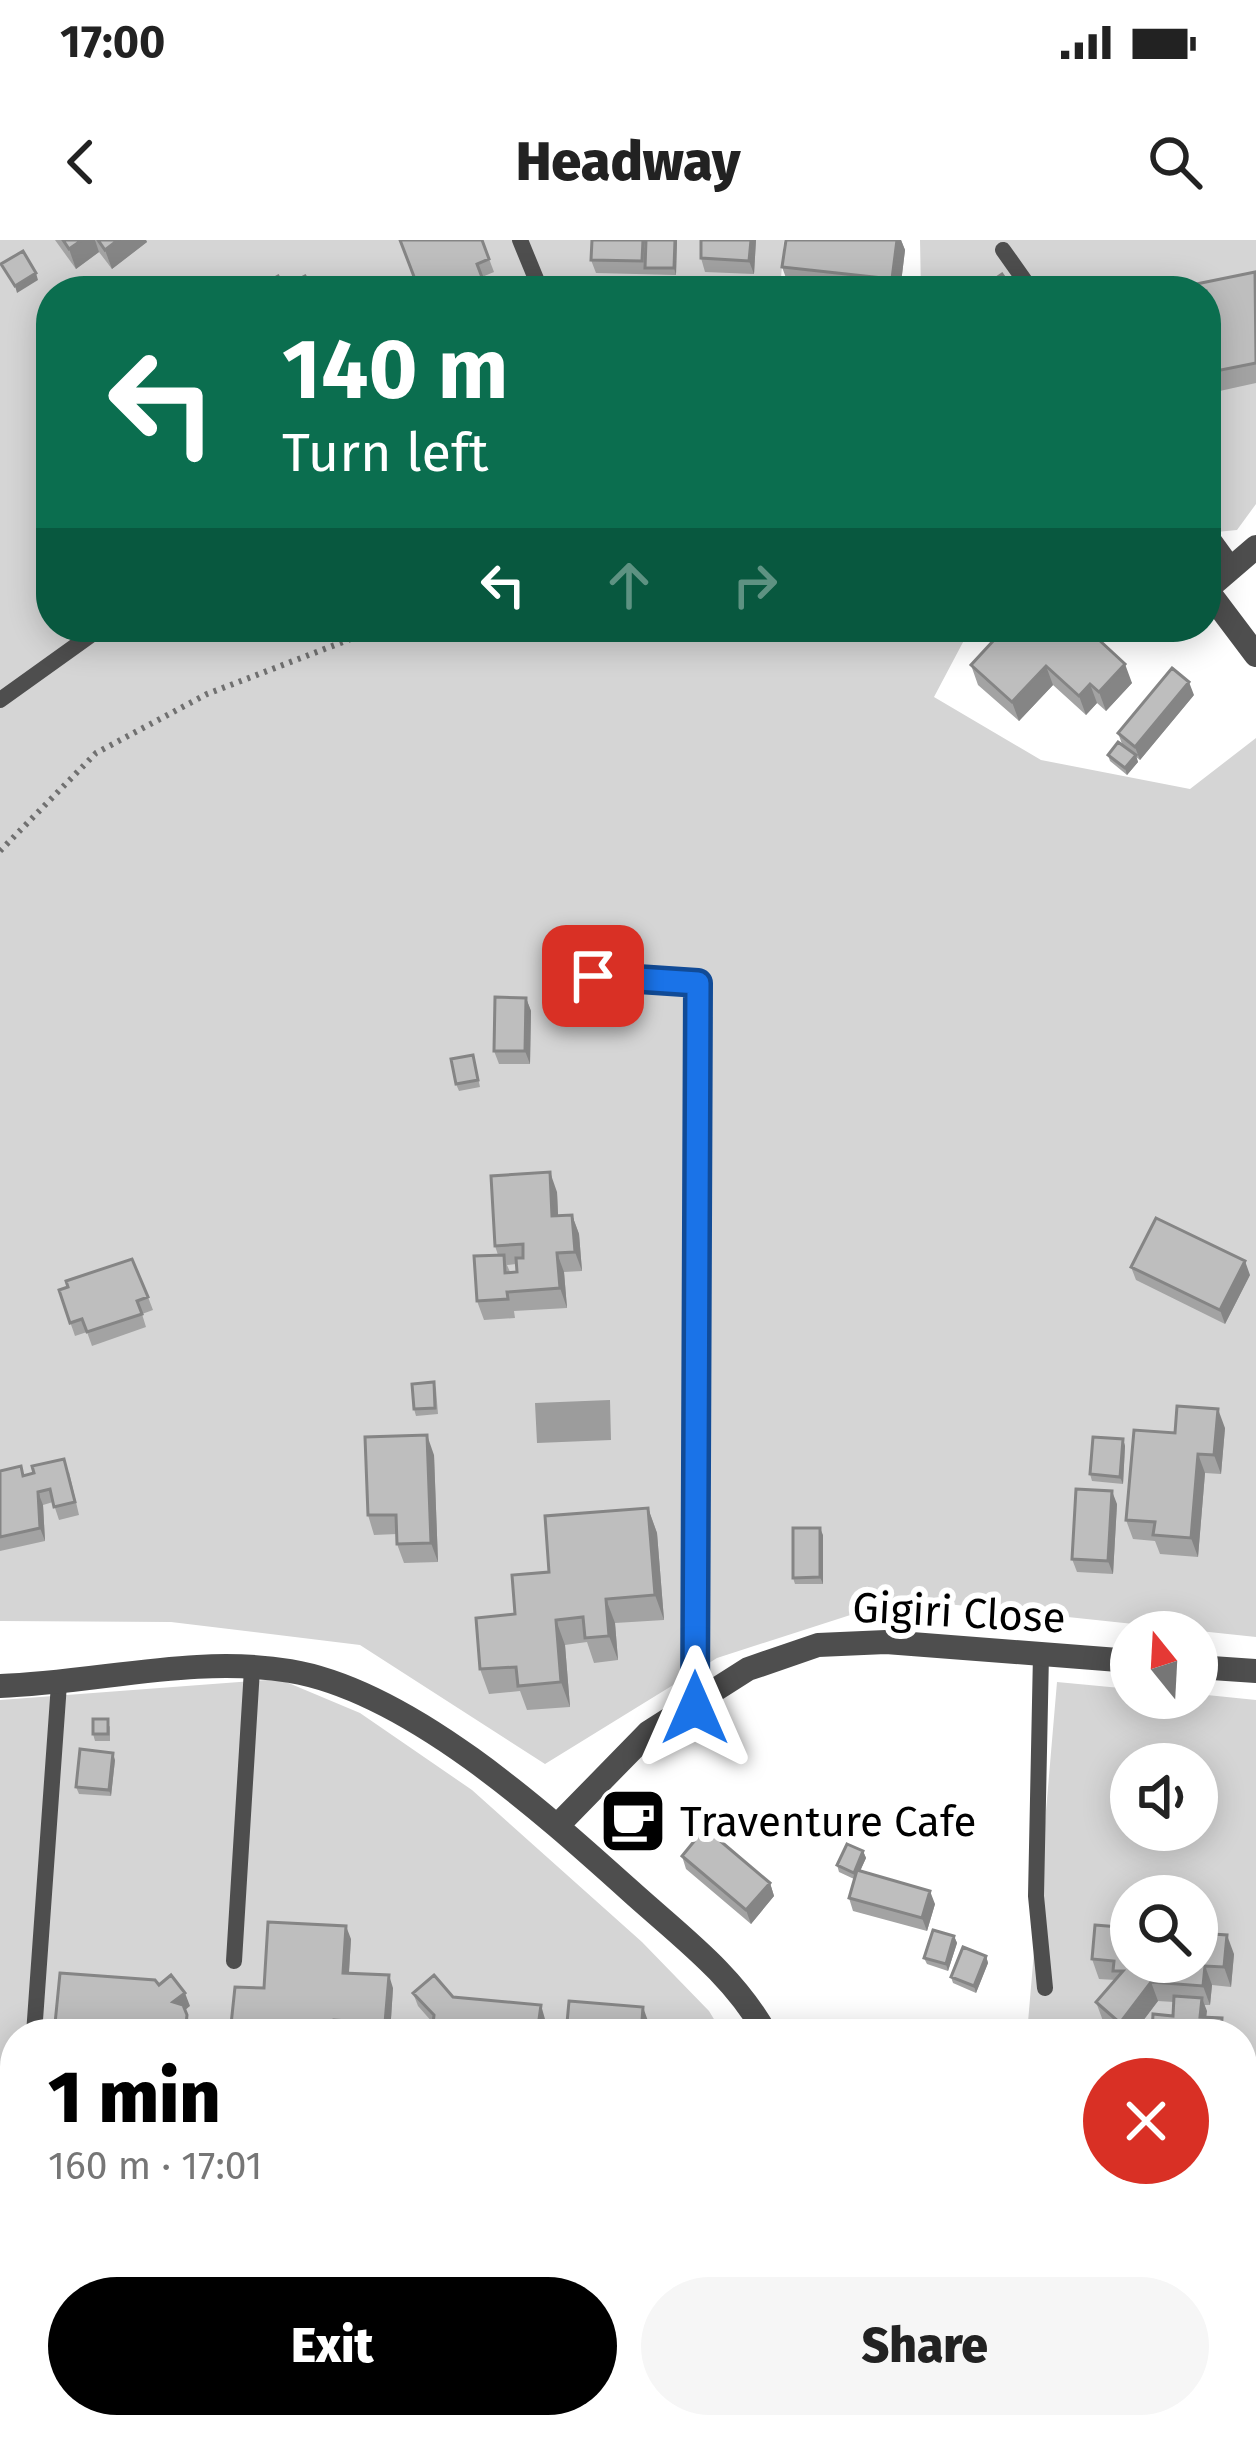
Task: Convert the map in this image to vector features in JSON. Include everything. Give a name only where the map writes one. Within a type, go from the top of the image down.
[{"type":"street","points":[[1221,579],[1256,547]]},
{"type":"street","points":[[1221,610],[1256,655]]},
{"type":"street","points":[[593,976],[698,983],[695,1708]]},
{"type":"street","name":"Gigiri Close","points":[[558,1826],[649,1732],[695,1708],[748,1669],[818,1646],[886,1642],[1110,1659]]},
{"type":"street","points":[[0,1686],[59,1684],[185,1666],[252,1669],[336,1681],[435,1732],[558,1826],[714,1964],[755,2019]]},
{"type":"street","points":[[1218,1668],[1256,1671]]},
{"type":"lane","points":[[520,240],[535,276]]},
{"type":"lane","points":[[1003,250],[1021,276]]},
{"type":"lane","points":[[1221,550],[1235,569]]},
{"type":"lane","points":[[0,700],[81,642]]},
{"type":"lane","points":[[1041,1654],[1036,1896],[1045,1988]]},
{"type":"lane","points":[[234,1961],[252,1669]]},
{"type":"lane","points":[[35,2019],[59,1684]]},
{"type":"path","points":[[0,851],[96,753],[207,694],[343,642]]},
{"type":"shaded area","points":[[0,240],[784,240],[781,276],[36,276],[36,642],[963,642],[934,697],[1041,760],[1190,789],[1256,738],[1256,1637],[1218,1633],[1218,1611],[1110,1611],[1110,1621],[900,1599],[717,1658],[545,1764],[360,1645],[171,1622],[0,1621]]},
{"type":"shaded area","points":[[920,240],[1256,240],[1256,504],[1237,530],[1221,532],[1221,276],[921,276]]},
{"type":"shaded area","points":[[610,1400],[611,1440],[537,1443],[535,1403]]},
{"type":"shaded area","points":[[279,1679],[360,1713],[472,1790],[642,1942],[714,2019],[0,2019],[0,1700]]},
{"type":"shaded area","points":[[1057,1682],[1110,1687],[1110,1719],[1218,1719],[1218,1696],[1256,1700],[1256,2019],[1028,2019]]},
{"type":"building","points":[[98,240],[118,240],[105,250]]},
{"type":"building","points":[[400,240],[482,240],[489,259],[477,264],[482,276],[414,276]]},
{"type":"building","points":[[592,240],[643,240],[642,261],[591,260]]},
{"type":"building","points":[[646,240],[675,240],[674,268],[645,268]]},
{"type":"building","points":[[701,240],[751,240],[749,261],[701,258]]},
{"type":"building","points":[[786,240],[897,240],[892,276],[782,267]]},
{"type":"building","points":[[23,251],[36,273],[15,286],[1,264]]},
{"type":"building","points":[[1255,272],[1256,363],[1221,370],[1221,279]]},
{"type":"building","points":[[992,642],[1101,642],[1125,664],[1099,692],[1090,684],[1079,696],[1046,666],[1012,702],[971,665]]},
{"type":"building","points":[[1172,668],[1189,682],[1135,747],[1118,733]]},
{"type":"building","points":[[1118,742],[1136,755],[1125,768],[1108,755]]},
{"type":"building","points":[[495,997],[526,998],[525,1051],[494,1051]]},
{"type":"building","points":[[473,1055],[478,1080],[456,1084],[451,1059]]},
{"type":"building","points":[[550,1172],[552,1216],[572,1215],[575,1252],[557,1253],[560,1288],[507,1292],[508,1299],[477,1301],[474,1256],[504,1255],[505,1273],[517,1272],[516,1258],[523,1258],[523,1244],[495,1246],[491,1176]]},
{"type":"building","points":[[1156,1218],[1245,1261],[1220,1310],[1131,1267]]},
{"type":"building","points":[[132,1259],[148,1297],[137,1301],[142,1314],[87,1332],[82,1319],[70,1323],[59,1290],[68,1287],[66,1281]]},
{"type":"building","points":[[434,1382],[435,1408],[414,1409],[412,1384]]},
{"type":"building","points":[[1177,1406],[1218,1409],[1214,1455],[1198,1454],[1191,1538],[1153,1535],[1155,1522],[1126,1520],[1134,1430],[1175,1433]]},
{"type":"building","points":[[427,1435],[431,1543],[397,1544],[396,1515],[368,1515],[365,1437]]},
{"type":"building","points":[[1093,1437],[1123,1439],[1120,1477],[1090,1474]]},
{"type":"building","points":[[64,1459],[75,1502],[54,1507],[50,1489],[38,1492],[40,1528],[0,1537],[0,1471],[21,1466],[23,1476],[34,1473],[32,1466]]},
{"type":"building","points":[[1076,1489],[1112,1491],[1108,1561],[1072,1559]]},
{"type":"building","points":[[648,1508],[655,1595],[606,1599],[609,1636],[585,1638],[583,1617],[556,1620],[561,1682],[518,1686],[516,1667],[480,1669],[476,1618],[515,1614],[512,1575],[549,1572],[545,1516]]},
{"type":"building","points":[[793,1528],[820,1528],[820,1577],[793,1578]]},
{"type":"building","points":[[93,1719],[108,1719],[108,1734],[93,1734]]},
{"type":"building","points":[[80,1749],[113,1753],[109,1790],[76,1787]]},
{"type":"building","points":[[705,1828],[770,1883],[746,1910],[682,1856]]},
{"type":"building","points":[[847,1844],[863,1851],[854,1873],[837,1865]]},
{"type":"building","points":[[857,1870],[930,1891],[922,1918],[849,1898]]},
{"type":"building","points":[[268,1922],[346,1926],[343,1973],[389,1975],[385,2019],[232,2019],[235,1987],[264,1988]]},
{"type":"building","points":[[1095,1925],[1110,1926],[1110,1961],[1092,1959]]},
{"type":"building","points":[[933,1930],[954,1936],[946,1964],[924,1958]]},
{"type":"building","points":[[1218,1934],[1227,1935],[1224,1967],[1218,1967]]},
{"type":"building","points":[[963,1947],[986,1956],[974,1986],[951,1977]]},
{"type":"building","points":[[60,1973],[155,1980],[159,1985],[171,1975],[185,1993],[173,2002],[183,2005],[187,2019],[55,2019]]},
{"type":"building","points":[[434,1975],[453,1997],[541,2005],[539,2019],[434,2019],[413,1993]]},
{"type":"building","points":[[1113,1983],[1150,1983],[1123,2019],[1115,2019],[1096,2002]]},
{"type":"building","points":[[1174,1996],[1202,1998],[1200,2017],[1222,2018],[1153,2019],[1153,2014],[1173,2016]]},
{"type":"building","points":[[569,2001],[643,2007],[642,2019],[567,2019]]},
{"type":"place","name":"Traventure Cafe","points":[[633,1821]]},
{"type":"route","points":[[593,976],[698,983],[695,1708]]}]
